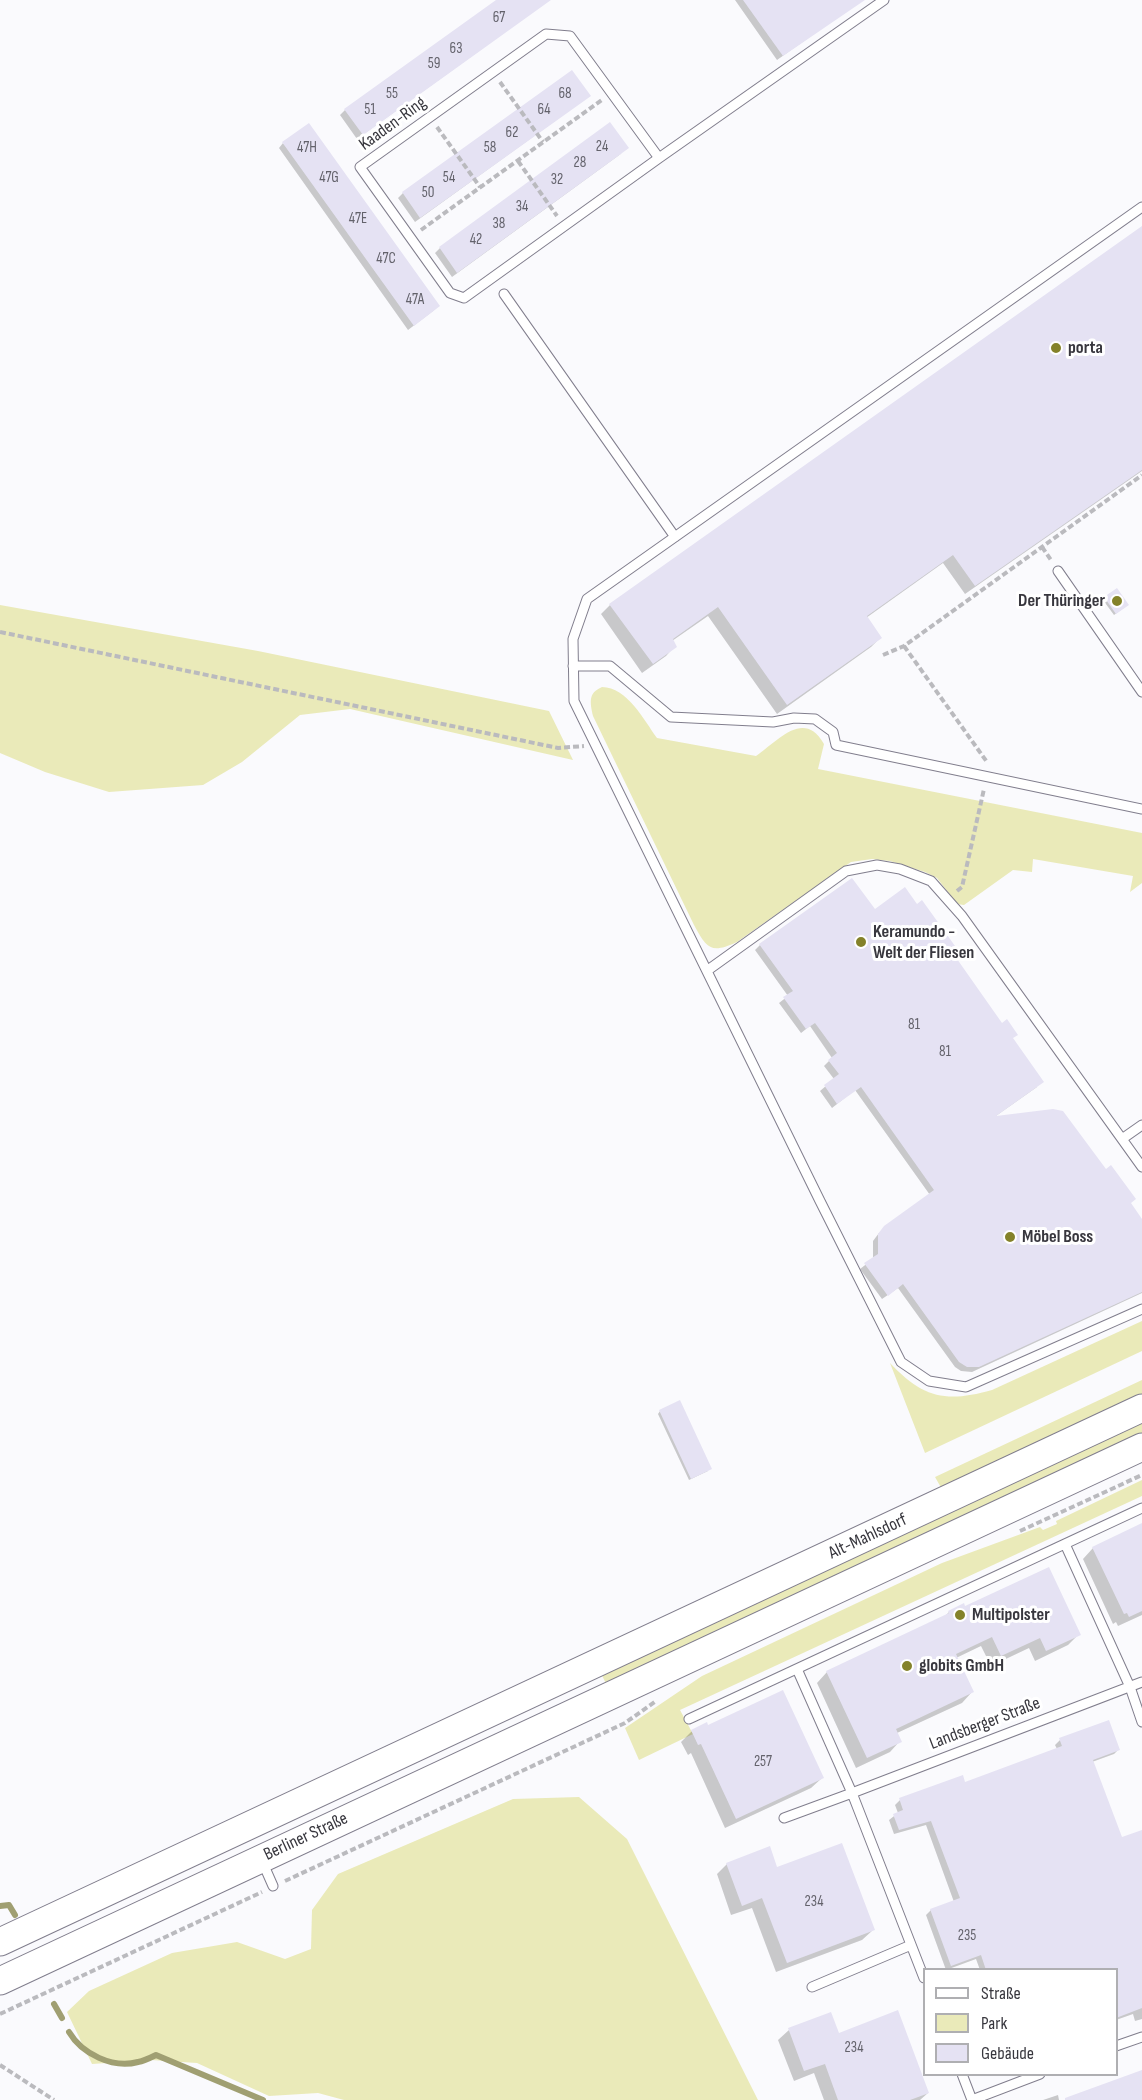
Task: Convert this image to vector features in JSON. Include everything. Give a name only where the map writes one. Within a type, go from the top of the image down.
[{"type":"main road","name":"Alt-Mahlsdorf","points":[[594,1665],[1142,1408]]},
{"type":"main road","name":"Alt-Mahlsdorf","points":[[613,1694],[1142,1447]]},
{"type":"main road","name":"Berliner Straße","points":[[0,1942],[594,1665]]},
{"type":"main road","name":"Berliner Straße","points":[[0,1981],[613,1694]]},
{"type":"lane","name":"Kaaden-Ring","points":[[658,158],[570,36],[546,34],[360,167],[450,293],[464,298],[658,158],[884,0]]},
{"type":"lane","points":[[1142,207],[587,599],[573,639],[574,701],[708,970],[788,1138],[901,1362],[929,1381],[966,1387],[1142,1309]]},
{"type":"lane","points":[[504,294],[675,537]]},
{"type":"lane","points":[[1058,571],[1142,692]]},
{"type":"lane","points":[[573,666],[610,666],[671,717],[773,722],[794,718],[815,719],[833,732],[836,745],[1142,809]]},
{"type":"lane","points":[[708,970],[846,871],[877,865],[900,869],[931,881],[962,916],[1142,1167]]},
{"type":"lane","points":[[1122,1139],[1142,1125]]},
{"type":"lane","points":[[689,1719],[1142,1508]]},
{"type":"lane","points":[[1065,1544],[1130,1687],[1142,1722]]},
{"type":"lane","points":[[798,1669],[852,1793],[923,1975]]},
{"type":"lane","name":"Landsberger Straße","points":[[784,1818],[1142,1682]]},
{"type":"lane","points":[[261,1858],[273,1886]]},
{"type":"lane","points":[[812,1987],[911,1944]]},
{"type":"lane","points":[[1118,2045],[1142,2037]]},
{"type":"lane","points":[[963,2076],[972,2100],[1035,2076]]},
{"type":"path","points":[[493,73],[543,142]]},
{"type":"path","points":[[410,237],[612,93]]},
{"type":"path","points":[[430,117],[480,187]]},
{"type":"path","points":[[518,160],[564,226]]},
{"type":"path","points":[[883,655],[904,646],[1142,475]]},
{"type":"path","points":[[0,632],[558,748],[579,748],[594,743]]},
{"type":"path","points":[[0,2014],[625,1723],[663,1696]]},
{"type":"path","points":[[0,2065],[54,2100]]},
{"type":"green space","points":[[0,605],[258,651],[549,711],[573,760],[350,709],[300,715],[242,762],[203,785],[109,792],[45,772],[0,753]]},
{"type":"green space","points":[[611,688],[627,698],[657,738],[756,756],[791,731],[800,728],[808,729],[816,734],[824,744],[818,769],[1142,833],[1142,883],[1130,892],[1133,876],[1033,859],[1032,872],[1013,870],[964,905],[957,904],[937,878],[925,872],[890,861],[872,859],[851,862],[737,942],[721,948],[711,947],[706,944],[694,925],[593,716],[591,698],[597,689]]},
{"type":"green space","points":[[1142,1321],[1142,1351],[925,1453],[890,1363],[913,1384],[936,1394],[961,1396],[976,1394],[992,1390]]},
{"type":"green space","points":[[1142,1380],[1142,1398],[943,1491],[935,1477]]},
{"type":"green space","points":[[1142,1420],[1142,1437],[607,1686],[601,1673]]},
{"type":"green space","points":[[1142,1480],[1142,1496],[680,1710],[693,1734],[639,1760],[625,1728],[702,1676],[942,1563],[1040,1527],[1043,1530],[1057,1524],[1056,1521]]},
{"type":"green space","points":[[579,1797],[627,1839],[758,2100],[344,2100],[318,2093],[269,2096],[197,2063],[151,2060],[92,2064],[67,2012],[89,1991],[172,1953],[237,1942],[285,1959],[311,1949],[312,1910],[338,1874],[513,1799]]},
{"type":"building","points":[[496,0],[551,0],[363,135],[344,109]]},
{"type":"building","points":[[743,0],[865,0],[783,56]]},
{"type":"building","points":[[572,70],[591,96],[420,218],[402,192]]},
{"type":"building","points":[[610,122],[629,148],[457,273],[439,247]]},
{"type":"building","points":[[309,123],[440,306],[414,326],[282,142]]},
{"type":"building","name":"porta","points":[[1142,226],[1142,470],[975,586],[953,555],[867,616],[882,638],[787,705],[718,607],[673,639],[677,647],[653,664],[609,604]]},
{"type":"building","name":"Der Thüringer","points":[[1117,588],[1129,605],[1116,614],[1104,597]]},
{"type":"building","points":[[852,878],[875,909],[905,887],[917,904],[922,900],[955,946],[950,949],[1002,1023],[1007,1019],[1018,1035],[1013,1038],[1044,1082],[996,1116],[1053,1109],[1063,1111],[1106,1169],[1111,1165],[1136,1199],[1131,1203],[1142,1219],[1142,1292],[979,1367],[967,1367],[959,1362],[903,1284],[888,1296],[864,1263],[878,1254],[878,1234],[884,1226],[934,1190],[861,1087],[837,1104],[824,1085],[839,1074],[828,1060],[837,1053],[815,1023],[806,1029],[783,997],[793,991],[759,944]]},
{"type":"building","points":[[680,1400],[712,1469],[691,1479],[659,1410]]},
{"type":"building","points":[[1142,1523],[1142,1611],[1129,1617],[1127,1613],[1124,1614],[1092,1547]]},
{"type":"building","points":[[1049,1567],[1081,1635],[1046,1651],[1040,1638],[1001,1656],[992,1637],[956,1654],[974,1692],[896,1729],[902,1742],[867,1758],[826,1671],[949,1613],[948,1611],[964,1603],[965,1606]]},
{"type":"building","points":[[783,1690],[824,1778],[736,1819],[701,1744],[698,1745],[691,1730],[707,1722],[708,1725]]},
{"type":"building","points":[[1109,1720],[1120,1750],[1093,1760],[1122,1837],[1142,1830],[1142,2008],[1118,2017],[1118,1968],[985,1968],[981,1955],[951,1966],[930,1909],[960,1898],[931,1821],[899,1830],[893,1814],[903,1810],[899,1798],[963,1775],[965,1782],[1062,1746],[1059,1738]]},
{"type":"building","points":[[842,1843],[875,1930],[787,1963],[762,1898],[742,1906],[726,1863],[770,1846],[777,1867]]},
{"type":"building","points":[[898,2010],[929,2093],[910,2100],[838,2100],[825,2064],[804,2071],[788,2028],[831,2012],[839,2033]]},
{"type":"building","points":[[1142,2070],[1142,2100],[1065,2100],[1065,2098]]},
{"type":"waterway","points":[[0,1906],[9,1905],[15,1915]]},
{"type":"waterway","points":[[54,2004],[62,2018]]},
{"type":"waterway","points":[[69,2032],[82,2047],[99,2058],[128,2064],[156,2055],[263,2100]]},
{"type":"place","name":"porta","points":[[1056,348]]},
{"type":"place","name":"Der Thüringer","points":[[1117,601]]},
{"type":"place","name":"Keramundo - Welt der Fliesen","points":[[861,942]]},
{"type":"place","name":"Möbel Boss","points":[[1010,1237]]},
{"type":"place","name":"Multipolster","points":[[960,1615]]},
{"type":"place","name":"globits GmbH","points":[[907,1666]]}]
